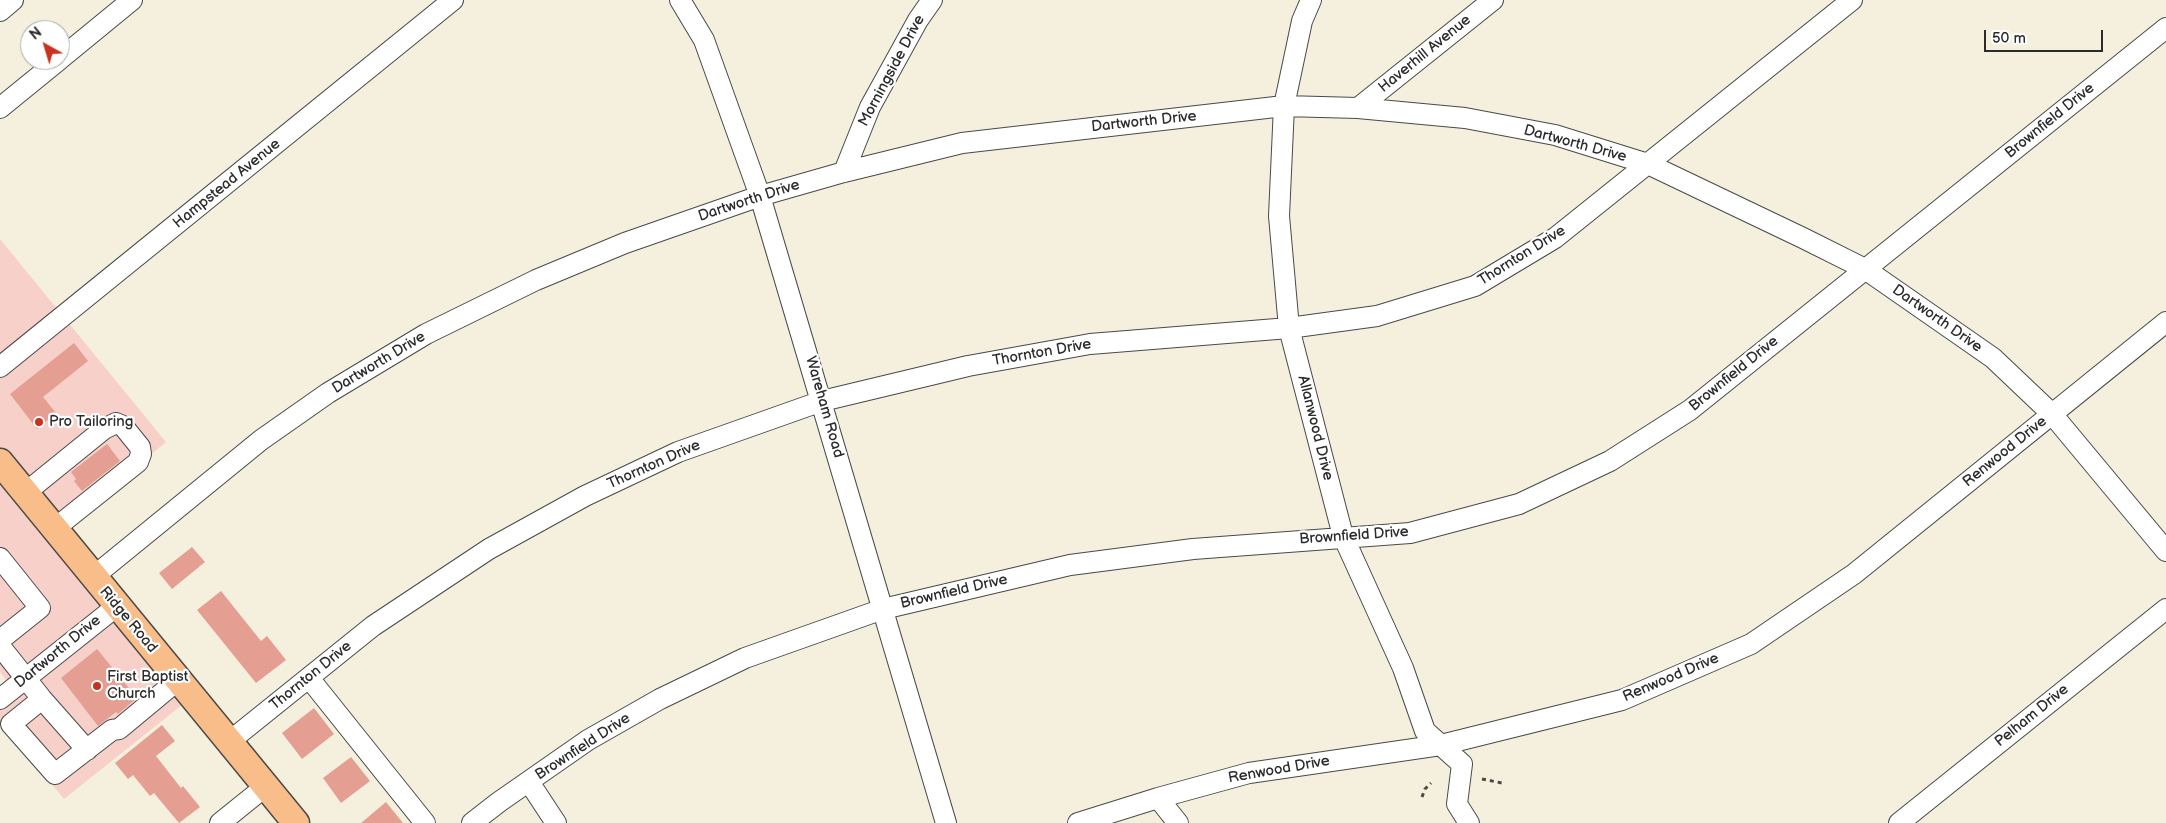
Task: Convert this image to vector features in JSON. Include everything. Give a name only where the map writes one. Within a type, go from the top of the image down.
[{"type":"main road","name":"Ridge Road","points":[[0,462],[296,823]]},
{"type":"street","points":[[0,11],[13,0]]},
{"type":"street","points":[[70,51],[132,0]]},
{"type":"street","name":"Hampstead Avenue","points":[[0,367],[454,0]]},
{"type":"street","name":"Wareham Road","points":[[680,0],[704,40],[760,196],[946,823]]},
{"type":"street","name":"Morningside Drive","points":[[844,172],[870,107],[918,20],[932,0]]},
{"type":"street","name":"Allanwood Drive","points":[[1311,0],[1302,21],[1284,106],[1279,216],[1289,328],[1343,536],[1403,668],[1425,731],[1462,764],[1456,814],[1470,823]]},
{"type":"street","name":"Haverhill Avenue","points":[[1358,108],[1493,0]]},
{"type":"street","name":"Thornton Drive","points":[[230,741],[373,626],[472,560],[585,496],[678,452],[822,401],[968,366],[1090,344],[1289,328],[1377,316],[1475,286],[1555,238],[1852,0]]},
{"type":"street","name":"Brownfield Drive","points":[[472,823],[588,740],[660,699],[744,658],[882,609],[1070,565],[1193,548],[1343,536],[1410,533],[1519,504],[1610,461],[1690,410],[2166,28]]},
{"type":"street","points":[[0,108],[47,70]]},
{"type":"street","name":"Dartworth Drive","points":[[93,576],[261,440],[328,393],[426,334],[536,280],[625,243],[760,196],[844,172],[962,144],[1114,124],[1284,106],[1358,108],[1465,118],[1555,136],[1648,164],[1865,269],[1993,358],[2052,414],[2166,551]]},
{"type":"street","name":"Renwood Drive","points":[[1078,823],[1158,798],[1249,773],[1441,745],[1622,700],[1751,644],[1854,574],[2166,322]]},
{"type":"street","points":[[25,493],[104,429],[116,423],[123,426],[140,447],[142,454],[138,462],[54,529]]},
{"type":"street","points":[[0,558],[40,608],[0,640]]},
{"type":"street","name":"Dartworth Drive","points":[[0,699],[117,606]]},
{"type":"street","name":"Pelham Drive","points":[[1899,823],[2166,609]]},
{"type":"street","points":[[0,646],[42,699],[87,750]]},
{"type":"street","points":[[309,678],[425,823]]},
{"type":"street","points":[[42,699],[11,724],[55,774],[117,724],[119,729],[145,703],[178,680]]},
{"type":"street","points":[[529,782],[556,823]]},
{"type":"street","points":[[220,823],[266,786]]},
{"type":"street","points":[[1158,798],[1178,823]]},
{"type":"path","points":[[1482,779],[1502,783]]},
{"type":"path","points":[[1422,797],[1426,787],[1431,783]]},
{"type":"shaded area","points":[[0,239],[166,442],[53,535],[187,701],[64,799],[0,722],[0,694],[10,685],[0,672]]},
{"type":"building","points":[[74,343],[88,361],[43,397],[56,413],[37,429],[10,394]]},
{"type":"building","points":[[107,444],[120,461],[82,491],[74,481],[76,479],[71,472]]},
{"type":"building","points":[[192,547],[205,562],[172,589],[159,573]]},
{"type":"building","points":[[221,591],[261,641],[267,636],[286,660],[256,683],[197,610]]},
{"type":"building","name":"First Baptist Church","points":[[97,649],[137,698],[118,714],[116,712],[98,726],[61,678]]},
{"type":"building","points":[[314,708],[334,734],[302,759],[282,733]]},
{"type":"building","points":[[162,725],[175,741],[156,756],[181,788],[183,786],[200,807],[179,823],[154,793],[150,796],[133,775],[128,779],[115,763]]},
{"type":"building","points":[[351,757],[370,781],[341,803],[323,778]]},
{"type":"building","points":[[386,802],[403,823],[361,823]]},
{"type":"place","name":"Pro Tailoring","points":[[39,422]]},
{"type":"place","name":"First Baptist Church","points":[[97,686]]}]
